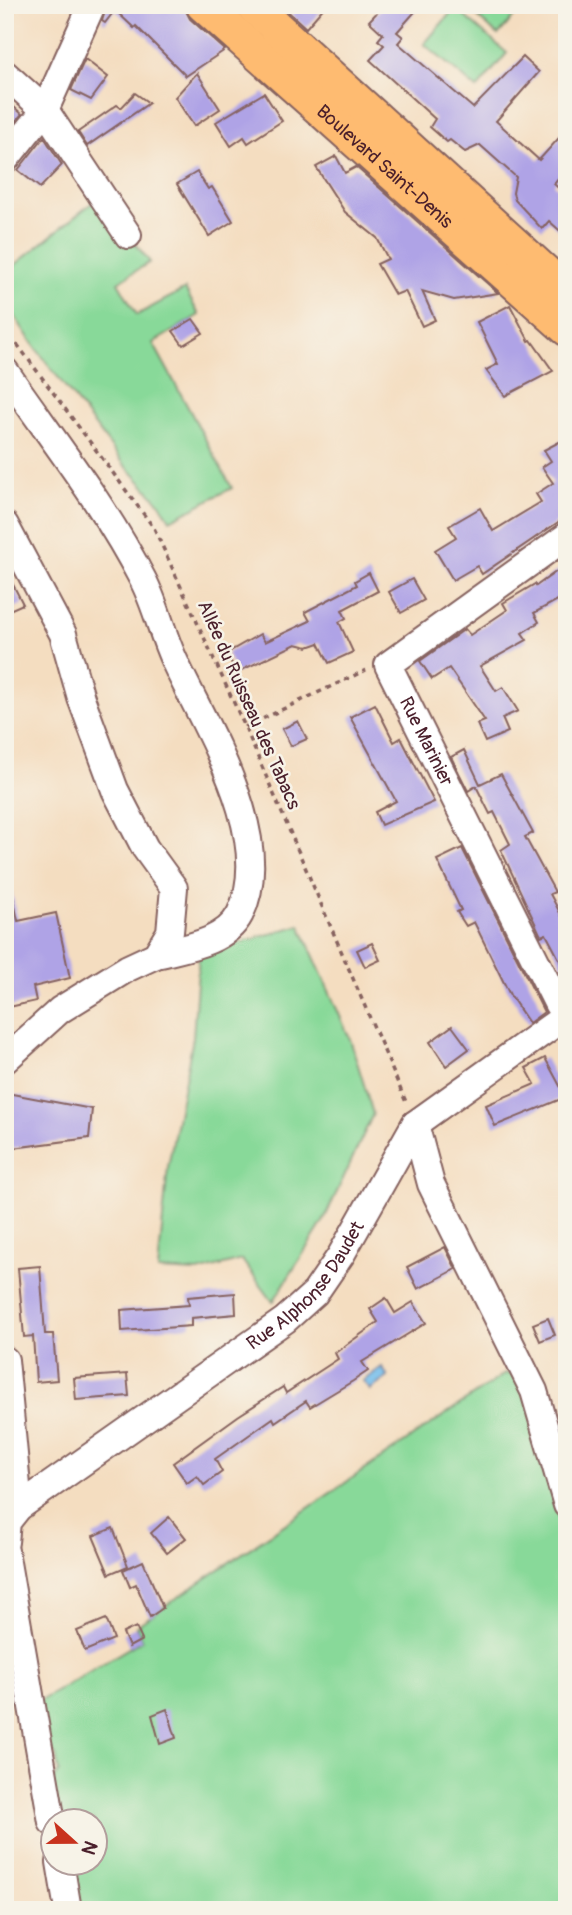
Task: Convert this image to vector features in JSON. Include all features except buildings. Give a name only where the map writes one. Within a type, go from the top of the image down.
[{"type":"main road","name":"Boulevard Saint-Denis","points":[[251,5],[567,292]]},
{"type":"main road","name":"Boulevard Saint-Denis","points":[[211,8],[567,329]]},
{"type":"street","points":[[5,160],[45,110],[92,5]]},
{"type":"street","points":[[5,74],[45,110],[128,235]]},
{"type":"street","points":[[5,371],[102,512],[144,581],[172,657],[234,788],[249,841],[248,888],[239,916],[213,940],[156,955],[128,968],[60,1010],[5,1059]]},
{"type":"street","points":[[5,525],[63,634],[81,698],[115,790],[145,848],[174,888],[170,932],[156,955]]},
{"type":"street","points":[[388,665],[567,536]]},
{"type":"street","name":"Rue Marinier","points":[[388,665],[558,1005],[567,1013]]},
{"type":"street","name":"Rue Alphonse Daudet","points":[[10,1524],[285,1320],[315,1293],[341,1255],[415,1124],[567,1013]]},
{"type":"street","points":[[415,1124],[430,1184],[534,1391],[567,1505]]},
{"type":"street","points":[[5,1360],[10,1524]]},
{"type":"street","points":[[5,1551],[49,1806]]},
{"type":"street","points":[[62,1876],[68,1910]]},
{"type":"path","name":"Allée du Ruisseau des Tabacs","points":[[5,328],[154,528],[245,727],[415,1124]]},
{"type":"path","points":[[245,727],[360,672],[388,665]]},
{"type":"green space","points":[[470,5],[524,5],[498,35],[468,8]]},
{"type":"green space","points":[[455,8],[507,53],[477,89],[424,44]]},
{"type":"green space","points":[[98,198],[150,262],[118,282],[137,315],[185,289],[199,315],[153,343],[232,488],[170,520],[160,503],[124,464],[32,343],[5,301],[5,273]]},
{"type":"green space","points":[[300,925],[350,1039],[373,1114],[323,1222],[273,1302],[242,1260],[198,1272],[158,1270],[168,1167],[193,1038],[199,955]]},
{"type":"green space","points":[[506,1373],[520,1379],[551,1458],[567,1524],[567,1910],[75,1910],[68,1876],[108,1876],[108,1806],[55,1806],[51,1782],[59,1772],[56,1755],[45,1748],[40,1701],[142,1640],[136,1626]]},
{"type":"water","points":[[382,1367],[388,1377],[370,1390],[363,1381]]}]
